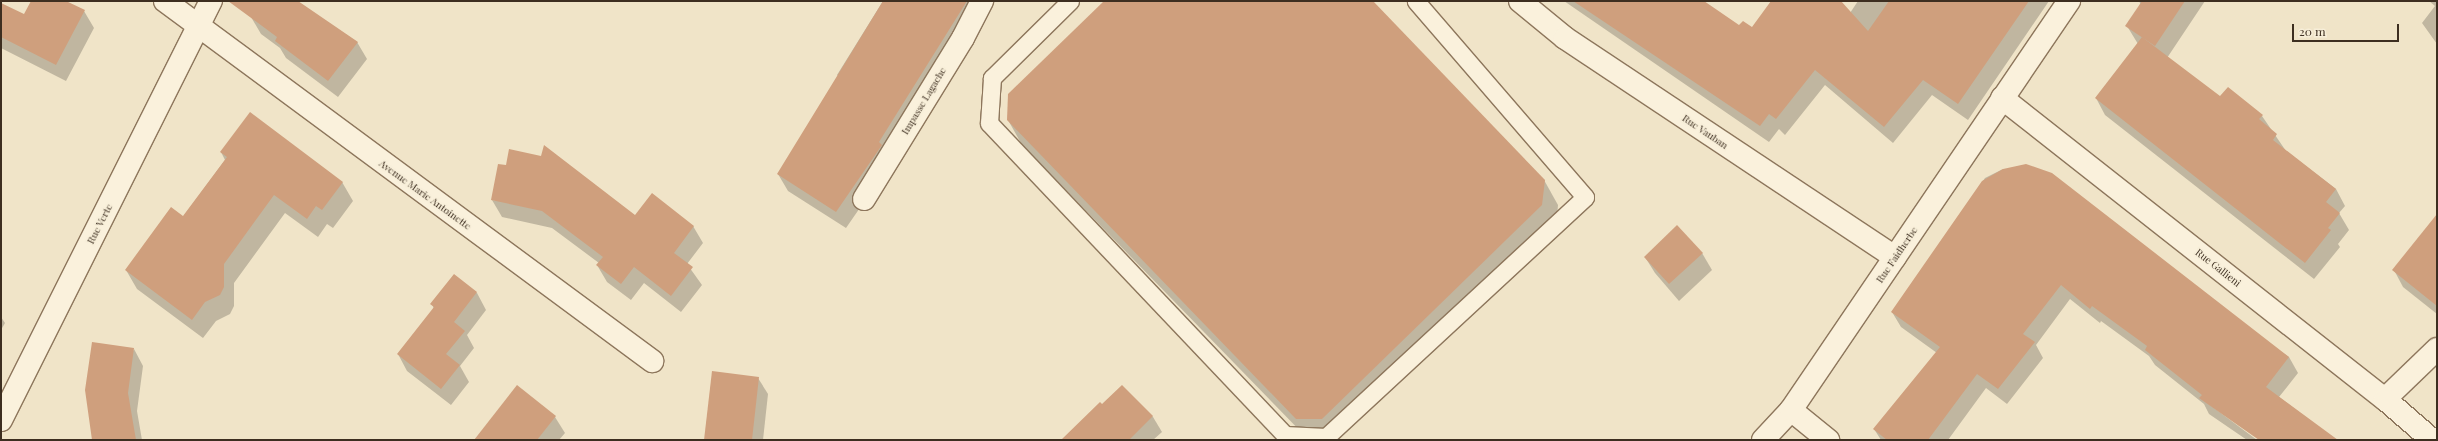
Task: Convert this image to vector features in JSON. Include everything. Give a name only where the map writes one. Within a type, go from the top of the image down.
[{"type":"street","points":[[165,1],[198,27]]},
{"type":"street","name":"Rue Verte","points":[[1,420],[211,1]]},
{"type":"street","name":"Impasse Lagache","points":[[864,199],[963,38],[982,1]]},
{"type":"street","name":"Rue Vauban","points":[[1520,1],[1565,38],[1895,257]]},
{"type":"street","name":"Rue Faidherbe","points":[[1764,440],[1791,410],[2069,1]]},
{"type":"street","name":"Avenue Marie Antoinette","points":[[198,27],[652,361]]},
{"type":"street","name":"Rue Gallieni","points":[[2002,98],[2385,399],[2432,440]]},
{"type":"street","points":[[2385,399],[2437,349]]},
{"type":"street","points":[[1791,410],[1828,440]]},
{"type":"lane","points":[[1070,1],[992,78],[989,123],[1285,435],[1326,437],[1585,197],[1416,1]]},
{"type":"building","points":[[31,1],[66,1],[85,10],[56,65],[1,37],[1,3],[24,14]]},
{"type":"building","points":[[228,1],[298,1],[358,42],[328,81],[275,41],[277,37]]},
{"type":"building","points":[[883,1],[967,1],[879,142],[882,145],[836,212],[777,174]]},
{"type":"building","points":[[1104,1],[1373,1],[1545,180],[1542,205],[1322,419],[1296,419],[1007,120],[1008,94]]},
{"type":"building","points":[[1573,1],[1704,1],[1739,25],[1743,21],[1752,27],[1771,1],[1841,1],[1868,31],[1889,1],[2029,1],[1958,104],[1923,80],[1884,127],[1815,70],[1776,119],[1769,114],[1760,126]]},
{"type":"building","points":[[2142,1],[2185,1],[2155,46],[2125,26]]},
{"type":"building","points":[[2142,37],[2220,96],[2228,87],[2263,115],[2259,119],[2277,134],[2273,140],[2336,189],[2326,202],[2340,213],[2328,228],[2331,230],[2305,263],[2095,98]]},
{"type":"building","points":[[250,112],[343,182],[322,210],[316,206],[307,219],[274,195],[224,264],[224,287],[220,295],[205,302],[192,320],[125,270],[171,207],[183,216],[227,157],[220,152]]},
{"type":"building","points":[[544,145],[635,215],[652,193],[694,226],[674,253],[693,267],[671,296],[634,267],[621,284],[596,265],[603,257],[542,211],[491,200],[498,164],[506,165],[509,149],[541,156]]},
{"type":"building","points":[[2026,164],[2052,173],[2289,357],[2266,387],[2338,440],[2259,440],[2199,398],[2202,395],[2145,350],[2147,346],[2092,306],[2090,309],[2061,285],[2023,334],[2035,342],[1998,389],[1977,374],[1928,440],[1887,440],[1873,429],[1940,347],[1891,312],[1982,181],[2003,169]]},
{"type":"building","points":[[2437,214],[2437,306],[2392,270]]},
{"type":"building","points":[[1677,225],[1703,253],[1669,284],[1644,257]]},
{"type":"building","points":[[454,274],[477,292],[454,322],[465,331],[446,354],[460,365],[441,389],[397,354],[434,307],[430,304]]},
{"type":"building","points":[[92,342],[134,348],[128,393],[136,440],[92,440],[85,390]]},
{"type":"building","points":[[712,371],[759,377],[752,440],[704,440]]},
{"type":"building","points":[[517,385],[556,416],[537,440],[474,440]]},
{"type":"building","points":[[1122,385],[1153,416],[1129,440],[1061,440],[1100,402],[1102,404]]}]
